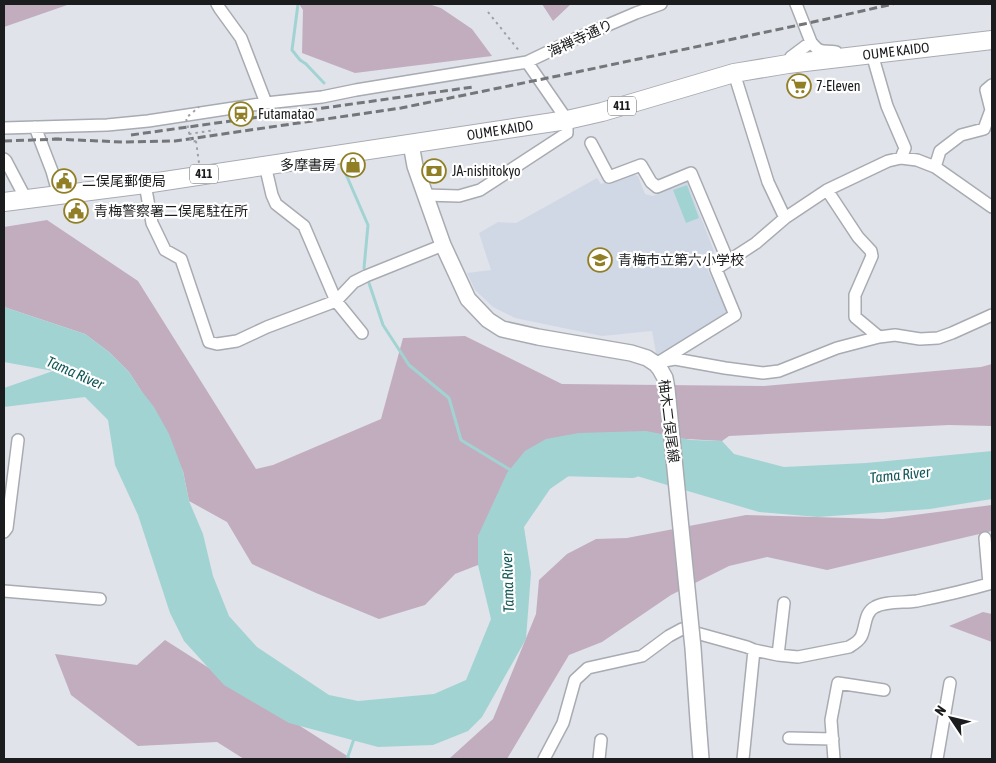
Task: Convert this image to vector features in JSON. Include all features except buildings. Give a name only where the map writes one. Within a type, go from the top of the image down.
[{"type":"highway","name":"OUME KAIDO","points":[[15,201],[145,184],[568,120],[602,112],[734,73],[788,64],[992,40]]},
{"type":"main road","name":"柚木二俣尾線","points":[[411,144],[415,166],[443,245],[468,299],[488,320],[502,329],[631,353],[647,358],[656,364],[663,373],[667,388],[693,648],[701,759]]},
{"type":"street","points":[[217,4],[241,38],[266,103]]},
{"type":"street","name":"海禅寺通り","points":[[4,128],[140,122],[266,103],[322,97],[527,62],[627,16],[661,4]]},
{"type":"street","points":[[796,4],[815,48],[820,51],[836,52],[840,58]]},
{"type":"street","points":[[788,64],[791,58],[811,42]]},
{"type":"street","points":[[872,54],[887,106],[905,148],[901,158]]},
{"type":"street","points":[[425,195],[459,196],[480,190],[567,134],[568,120],[527,62]]},
{"type":"street","points":[[734,73],[768,182],[785,218]]},
{"type":"street","points":[[935,167],[940,151],[961,135],[988,128],[991,110],[986,90],[992,85]]},
{"type":"street","points":[[35,127],[52,172],[58,196]]},
{"type":"street","points":[[591,143],[609,177],[641,165],[651,182],[657,187],[691,174],[728,261]]},
{"type":"street","points":[[656,364],[736,315],[716,269],[756,243],[785,218],[827,190],[888,161],[901,158],[918,160],[935,167],[992,207]]},
{"type":"street","points":[[4,159],[6,160],[15,201]]},
{"type":"street","points":[[265,165],[272,196],[276,204],[304,226],[336,301],[362,333]]},
{"type":"street","points":[[145,184],[152,223],[165,250],[181,259],[209,342],[217,344],[237,341],[267,326],[336,301],[354,282],[443,245]]},
{"type":"street","points":[[827,190],[858,237],[871,251],[872,256],[854,295],[855,317],[878,337]]},
{"type":"street","points":[[656,364],[675,359],[763,373],[779,371],[837,348],[878,337],[895,335],[938,338],[992,315]]},
{"type":"street","points":[[4,532],[7,528],[18,440]]},
{"type":"street","points":[[544,759],[563,722],[575,680],[588,668],[642,656],[682,629],[778,655],[798,657],[849,647],[857,643],[862,636],[868,614],[873,607],[915,601],[990,583],[985,538]]},
{"type":"street","points":[[4,591],[100,599]]},
{"type":"street","points":[[778,655],[784,604]]},
{"type":"street","points":[[743,759],[754,650]]},
{"type":"street","points":[[937,759],[950,682]]},
{"type":"street","points":[[834,759],[831,720],[838,684],[884,690]]},
{"type":"street","points":[[789,738],[833,739]]},
{"type":"street","points":[[599,759],[602,740]]},
{"type":"path","points":[[488,12],[527,62]]},
{"type":"path","points":[[198,155],[196,141],[191,142],[186,118],[200,107]]},
{"type":"path","points":[[189,134],[214,130]]},
{"type":"shaded area","points":[[4,4],[70,4],[4,27]]},
{"type":"shaded area","points":[[299,4],[429,4],[441,8],[472,29],[492,56],[355,73],[302,53],[303,10]]},
{"type":"shaded area","points":[[542,4],[571,4],[553,21]]},
{"type":"shaded area","name":"青梅市立第六小学校","points":[[629,173],[638,176],[645,194],[653,196],[686,179],[714,251],[708,271],[727,312],[657,358],[652,331],[602,336],[515,318],[493,307],[475,290],[467,273],[491,270],[479,233],[498,222],[516,223],[597,178],[601,184]]},
{"type":"shaded area","points":[[47,220],[138,281],[256,469],[273,465],[381,419],[403,338],[465,336],[562,384],[764,386],[981,367],[992,364],[992,426],[949,425],[729,436],[722,441],[579,433],[478,536],[478,565],[455,574],[425,605],[379,619],[252,564],[227,522],[189,501],[183,471],[140,389],[129,372],[109,352],[85,334],[4,307],[4,227]]},
{"type":"shaded area","points":[[992,505],[992,531],[827,570],[767,557],[729,566],[671,595],[602,642],[569,655],[507,759],[446,759],[450,758],[493,719],[536,614],[539,580],[567,554],[596,539],[627,538],[746,515],[883,519]]},
{"type":"shaded area","points":[[983,612],[992,614],[992,642],[949,626]]},
{"type":"shaded area","points":[[165,640],[352,759],[244,759],[217,742],[138,746],[71,695],[55,654],[137,665]]},
{"type":"water","points":[[687,185],[699,218],[686,223],[673,190]]},
{"type":"water","points":[[4,307],[85,334],[109,352],[129,372],[154,407],[169,434],[183,471],[189,501],[203,534],[213,576],[229,616],[257,647],[329,695],[358,701],[434,694],[466,680],[491,619],[478,565],[478,536],[507,473],[525,451],[546,439],[579,433],[646,431],[691,440],[722,441],[734,454],[784,467],[866,463],[992,451],[992,499],[930,509],[818,517],[759,512],[589,462],[550,489],[524,527],[531,573],[526,639],[482,717],[468,731],[433,745],[378,747],[289,723],[224,685],[184,641],[170,613],[138,515],[115,465],[108,420],[85,397],[4,407],[4,388],[53,371],[4,362]]},
{"type":"waterway","points":[[298,4],[292,50],[324,83]]},
{"type":"waterway","points":[[343,163],[345,172],[368,225],[364,268]]},
{"type":"waterway","points":[[369,283],[383,325],[409,365],[449,398],[461,440],[512,471]]},
{"type":"waterway","name":"Tama River","points":[[557,467],[633,469]]},
{"type":"waterway","points":[[347,759],[355,736]]},
{"type":"railway","points":[[54,139],[122,142],[175,141],[401,108],[893,4]]},
{"type":"railway","points":[[131,135],[473,87]]},
{"type":"railway","points":[[4,141],[59,139]]},
{"type":"place","name":"7-Eleven","points":[[799,86]]},
{"type":"place","name":"Futamatao","points":[[241,114]]},
{"type":"place","name":"多摩書房","points":[[353,165]]},
{"type":"place","name":"JA-nishitokyo","points":[[434,171]]},
{"type":"place","name":"二俣尾郵便局","points":[[64,181]]},
{"type":"place","name":"青梅警察署二俣尾駐在所","points":[[76,211]]},
{"type":"place","name":"青梅市立第六小学校","points":[[600,260]]}]
